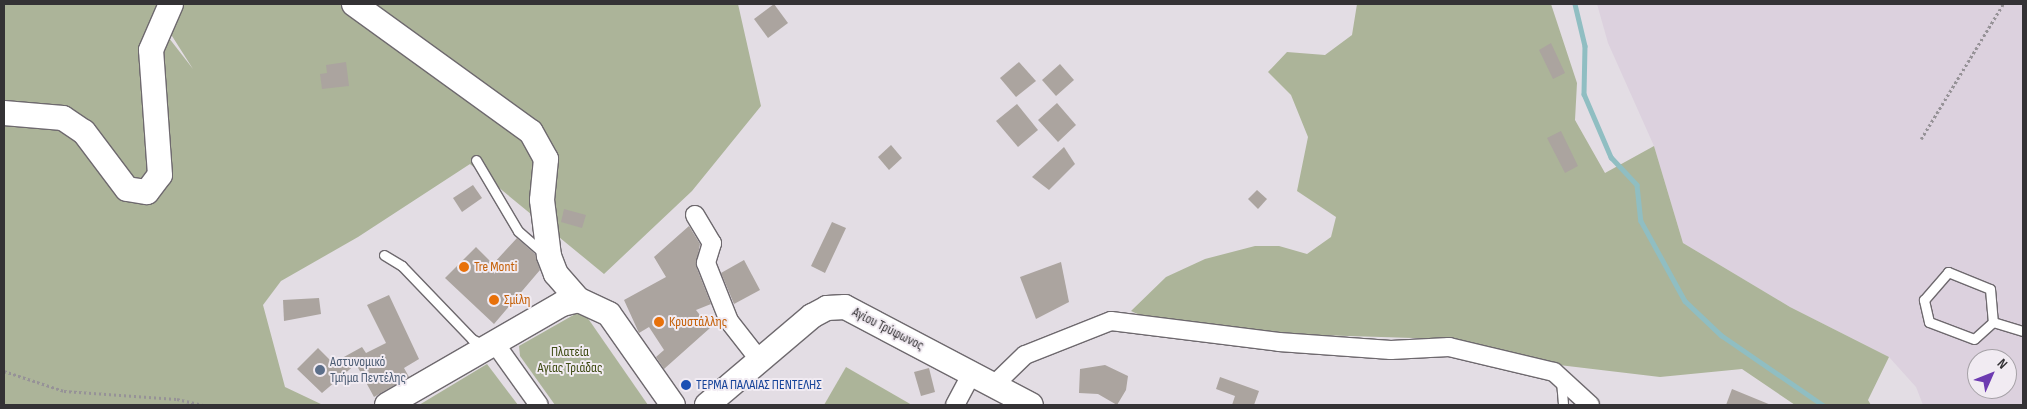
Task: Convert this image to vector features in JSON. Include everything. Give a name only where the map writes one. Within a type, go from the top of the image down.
[{"type":"street","points":[[4,113],[63,118],[84,132],[127,190],[147,192],[160,175],[151,50],[171,4]]},
{"type":"street","points":[[354,4],[532,132],[546,159],[542,200],[549,256],[565,286],[579,300],[609,314],[673,405]]},
{"type":"street","points":[[695,215],[712,243],[706,264],[729,321],[761,362]]},
{"type":"street","points":[[387,405],[562,304],[579,300]]},
{"type":"street","name":"Αγίου Τρύφωνος","points":[[707,405],[761,362],[812,316],[827,308],[845,307],[1031,405]]},
{"type":"street","points":[[994,385],[1025,355],[1111,321],[1279,342],[1391,350],[1449,347],[1528,364],[1561,377],[1590,405]]},
{"type":"street","points":[[490,344],[539,405]]},
{"type":"street","points":[[955,405],[972,373]]},
{"type":"lane","points":[[476,160],[518,231],[549,256]]},
{"type":"lane","points":[[384,255],[402,266],[472,339],[490,344]]},
{"type":"lane","points":[[1948,272],[1990,289],[1993,322],[1974,339],[1929,322],[1924,300],[1948,272]]},
{"type":"lane","points":[[1993,322],[2023,331]]},
{"type":"lane","points":[[1561,377],[1563,405]]},
{"type":"path","points":[[1922,139],[1937,110],[2003,4]]},
{"type":"path","points":[[4,371],[64,392],[177,399],[204,405]]},
{"type":"shaded area","points":[[1597,4],[2023,4],[2023,405],[1923,405],[1916,387],[1889,357],[1790,307],[1683,243],[1654,146],[1608,43]]},
{"type":"green space","points":[[4,4],[738,4],[761,106],[692,191],[604,274],[470,164],[358,237],[281,281],[263,305],[285,387],[323,405],[4,405],[4,118],[52,118],[79,132],[115,186],[127,196],[149,197],[167,184],[169,159],[155,51],[162,29],[193,69],[158,14],[149,39],[157,164],[155,176],[136,184],[118,174],[83,122],[53,107],[4,107]]},
{"type":"green space","points":[[1357,4],[1551,4],[1577,83],[1575,120],[1605,173],[1654,146],[1683,243],[1790,307],[1889,357],[1868,400],[1871,405],[1795,405],[1742,369],[1660,377],[1559,365],[1446,339],[1316,335],[1155,322],[1131,311],[1166,277],[1205,259],[1255,246],[1279,246],[1307,254],[1331,237],[1336,217],[1297,191],[1308,137],[1291,95],[1268,72],[1287,52],[1325,55],[1352,35]]},
{"type":"green space","name":"Πλατεία Αγίας Τριάδας","points":[[577,313],[587,317],[648,405],[555,405],[520,356],[519,346]]},
{"type":"green space","points":[[487,364],[518,405],[419,405]]},
{"type":"green space","points":[[846,367],[912,405],[824,405]]},
{"type":"building","points":[[774,4],[788,23],[768,38],[754,19]]},
{"type":"building","points":[[1551,43],[1565,73],[1553,79],[1539,50]]},
{"type":"building","points":[[346,62],[349,86],[322,89],[320,74],[327,73],[326,65]]},
{"type":"building","points":[[1019,62],[1036,81],[1016,97],[1000,78]]},
{"type":"building","points":[[1060,64],[1074,80],[1056,96],[1042,80]]},
{"type":"building","points":[[1057,103],[1076,125],[1058,142],[1038,120]]},
{"type":"building","points":[[1017,104],[1038,130],[1018,147],[996,121]]},
{"type":"building","points":[[1561,131],[1578,166],[1565,173],[1547,138]]},
{"type":"building","points":[[891,145],[902,158],[889,170],[878,157]]},
{"type":"building","points":[[1064,147],[1075,164],[1049,190],[1032,177]]},
{"type":"building","points":[[473,185],[482,198],[462,212],[453,198]]},
{"type":"building","points":[[1257,190],[1267,199],[1258,209],[1248,199]]},
{"type":"building","points":[[564,209],[586,215],[582,228],[561,222]]},
{"type":"building","points":[[832,222],[846,228],[825,273],[811,266]]},
{"type":"building","points":[[689,226],[700,244],[696,266],[711,304],[696,310],[710,328],[664,369],[656,357],[664,350],[649,327],[639,333],[624,300],[666,277],[654,257]]},
{"type":"building","points":[[517,238],[535,254],[540,270],[494,324],[445,278],[476,247],[493,264]]},
{"type":"building","points":[[744,260],[760,290],[734,304],[721,273]]},
{"type":"building","points":[[1061,262],[1069,302],[1036,319],[1020,277]]},
{"type":"building","points":[[389,295],[419,359],[404,368],[409,377],[374,397],[356,364],[322,393],[297,369],[318,348],[333,363],[362,347],[366,353],[386,343],[367,305]]},
{"type":"building","points":[[319,298],[321,314],[284,321],[283,300]]},
{"type":"building","points":[[1105,365],[1128,376],[1126,390],[1117,405],[1098,394],[1079,393],[1080,369]]},
{"type":"building","points":[[929,368],[935,392],[921,396],[914,372]]},
{"type":"building","points":[[1220,377],[1259,391],[1254,405],[1232,405],[1235,396],[1216,389]]},
{"type":"building","points":[[1732,389],[1771,405],[1726,405]]},
{"type":"waterway","points":[[1575,4],[1585,46],[1584,94],[1611,157],[1637,185],[1641,221],[1685,301],[1721,335],[1823,405]]},
{"type":"place","name":"Tre Monti","points":[[464,267]]},
{"type":"place","name":"Σμίλη","points":[[494,300]]},
{"type":"place","name":"Κρυστάλλης","points":[[659,322]]},
{"type":"place","name":"Αστυνομικό Τμήμα Πεντέλης","points":[[320,370]]},
{"type":"place","name":"ΤΕΡΜΑ ΠΑΛΑΙΑΣ ΠΕΝΤΕΛΗΣ","points":[[686,385]]}]
